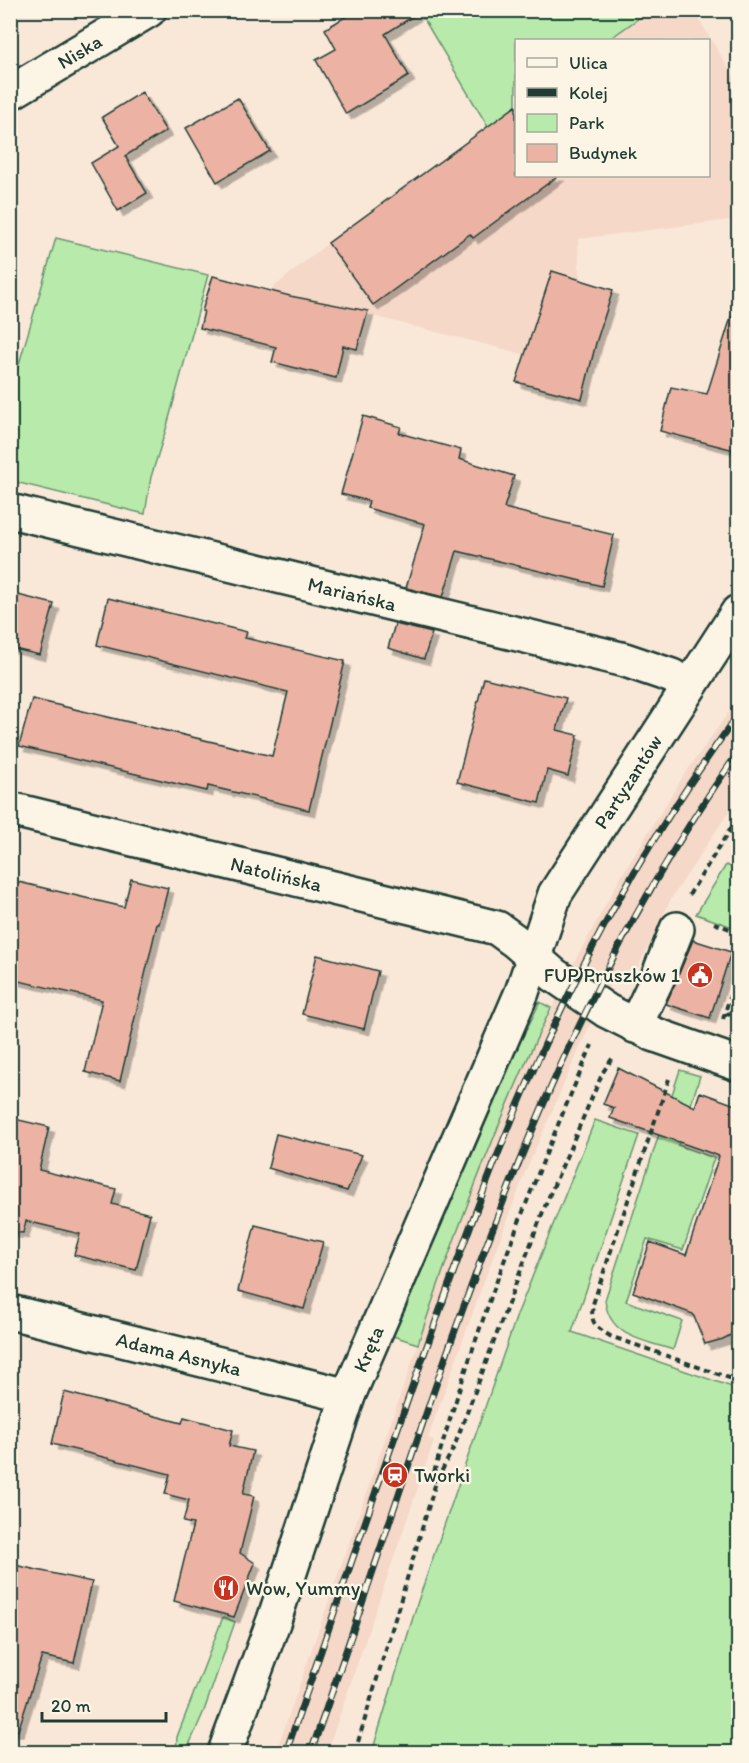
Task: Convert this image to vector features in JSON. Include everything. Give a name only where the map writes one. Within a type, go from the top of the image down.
[{"type":"street","name":"Niska","points":[[10,93],[149,10]]},
{"type":"street","name":"Mariańska","points":[[10,511],[626,660],[651,667],[672,676],[689,687]]},
{"type":"street","name":"Partyzantów","points":[[534,957],[555,894],[565,876],[738,612]]},
{"type":"street","name":"Natolińska","points":[[10,809],[497,928],[554,975],[591,1001],[635,1026],[738,1064]]},
{"type":"street","points":[[635,1026],[677,929]]},
{"type":"street","name":"Kręta","points":[[225,1752],[274,1620],[348,1396],[522,992],[534,957]]},
{"type":"street","name":"Adama Asnyka","points":[[10,1312],[348,1396]]},
{"type":"path","points":[[677,929],[687,898],[738,817]]},
{"type":"path","points":[[710,922],[738,932]]},
{"type":"path","points":[[721,1024],[738,971]]},
{"type":"path","points":[[724,1015],[738,1010]]},
{"type":"path","points":[[356,1752],[436,1482],[454,1447],[547,1201],[603,1072],[635,1026]]},
{"type":"path","points":[[436,1482],[433,1476],[442,1444],[497,1277],[562,1112],[594,1039]]},
{"type":"path","points":[[671,1075],[591,1316],[595,1327],[610,1336],[738,1382]]},
{"type":"shaded area","points":[[649,11],[694,11],[738,84],[738,219],[578,239],[580,281],[554,362],[270,290],[328,243],[515,107],[515,177],[710,177],[710,39],[609,39]]},
{"type":"shaded area","points":[[738,699],[738,798],[671,899],[632,980],[614,976],[525,1173],[428,1438],[434,1441],[327,1752],[276,1752],[459,1227],[524,1065],[577,957],[622,875],[684,775]]},
{"type":"green space","points":[[419,11],[649,11],[609,39],[515,39],[515,107],[488,127]]},
{"type":"green space","points":[[56,238],[208,275],[151,477],[145,514],[11,481],[11,391]]},
{"type":"green space","points":[[726,865],[738,870],[738,929],[696,914]]},
{"type":"green space","points":[[540,1002],[551,1008],[479,1174],[418,1344],[393,1336],[511,1061]]},
{"type":"green space","points":[[680,1070],[700,1076],[678,1145],[714,1158],[683,1250],[647,1239],[626,1301],[682,1321],[673,1350],[639,1340],[620,1329],[613,1322],[605,1300]]},
{"type":"green space","points":[[595,1120],[639,1135],[572,1332],[738,1389],[738,1752],[372,1752],[418,1601],[517,1315]]},
{"type":"green space","points":[[223,1617],[235,1622],[204,1711],[186,1752],[176,1752],[177,1737]]},
{"type":"building","points":[[357,10],[423,10],[385,34],[409,76],[346,114],[316,60],[336,49],[325,29]]},
{"type":"building","points":[[142,92],[166,131],[125,156],[147,193],[118,211],[91,163],[119,146],[102,117]]},
{"type":"building","points":[[238,98],[270,151],[217,182],[186,128]]},
{"type":"building","points":[[515,107],[515,177],[557,177],[473,238],[470,234],[373,305],[328,243]]},
{"type":"building","points":[[552,271],[613,290],[596,343],[582,399],[516,382]]},
{"type":"building","points":[[213,276],[290,296],[368,311],[357,349],[343,346],[336,378],[272,362],[276,347],[200,328],[204,311],[202,311]]},
{"type":"building","points":[[731,317],[738,318],[738,451],[660,431],[671,387],[707,394]]},
{"type":"building","points":[[363,416],[401,427],[399,433],[461,450],[459,459],[514,476],[504,508],[614,535],[602,586],[457,551],[443,597],[406,588],[425,524],[367,508],[369,501],[341,494]]},
{"type":"building","points":[[10,593],[54,604],[40,655],[10,648]]},
{"type":"building","points":[[108,598],[247,632],[245,638],[345,661],[309,810],[208,786],[207,791],[19,746],[32,699],[272,756],[288,692],[97,645]]},
{"type":"building","points":[[395,624],[432,633],[424,659],[388,648]]},
{"type":"building","points":[[484,678],[566,698],[557,730],[578,735],[568,776],[547,770],[539,803],[457,782]]},
{"type":"building","points":[[131,879],[168,888],[159,924],[157,924],[120,1081],[85,1072],[102,1000],[10,979],[10,880],[124,907]]},
{"type":"building","name":"FUP Pruszków 1","points":[[693,940],[731,952],[710,1018],[666,1004]]},
{"type":"building","points":[[317,955],[378,971],[364,1029],[302,1014]]},
{"type":"building","points":[[618,1068],[695,1107],[700,1092],[738,1106],[738,1331],[723,1339],[705,1344],[693,1314],[633,1292],[650,1242],[686,1255],[719,1156],[610,1118],[614,1108],[603,1104]]},
{"type":"building","points":[[10,1118],[49,1127],[39,1170],[116,1189],[112,1204],[150,1214],[136,1270],[74,1255],[80,1234],[26,1221],[23,1233],[10,1232]]},
{"type":"building","points":[[276,1134],[362,1155],[347,1191],[268,1168]]},
{"type":"building","points":[[255,1225],[323,1242],[304,1309],[238,1291]]},
{"type":"building","points":[[64,1392],[182,1423],[184,1417],[233,1430],[229,1446],[253,1451],[243,1494],[254,1496],[240,1553],[255,1563],[234,1617],[174,1601],[193,1524],[183,1522],[189,1500],[165,1494],[170,1474],[52,1444]]},
{"type":"building","points":[[10,1564],[92,1582],[74,1663],[42,1656],[18,1731],[10,1730]]},
{"type":"railway","points":[[286,1752],[451,1279],[482,1194],[534,1069],[590,952],[629,882],[692,780],[738,715]]},
{"type":"railway","points":[[311,1752],[443,1365],[490,1237],[541,1110],[598,987],[663,868],[738,753]]},
{"type":"place","name":"FUP Pruszków 1","points":[[700,975]]},
{"type":"place","name":"Tworki","points":[[395,1475]]},
{"type":"place","name":"Wow, Yummy","points":[[226,1588]]}]
